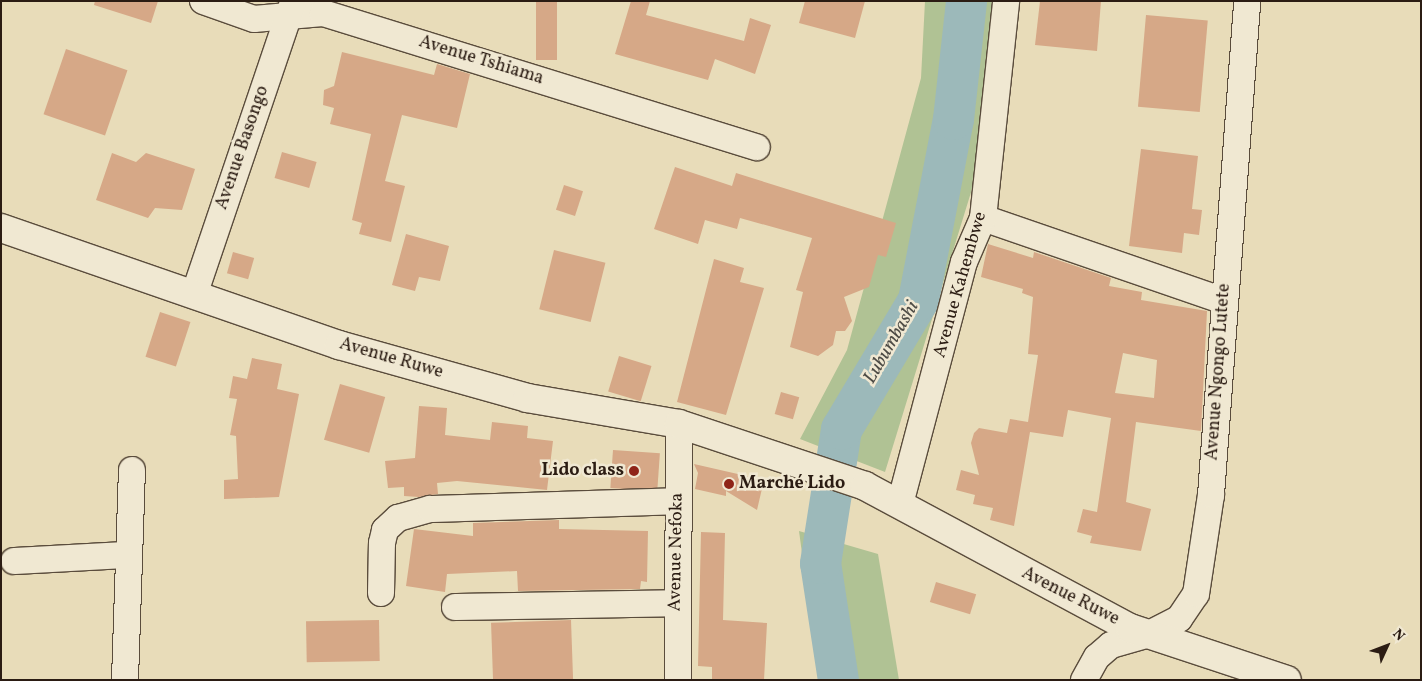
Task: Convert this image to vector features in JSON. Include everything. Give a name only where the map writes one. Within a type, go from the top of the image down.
[{"type":"street","name":"Avenue Tshiama","points":[[202,1],[254,19],[291,8],[323,13],[757,147]]},
{"type":"street","name":"Avenue Kahembwe","points":[[900,504],[964,262],[983,218],[1006,1]]},
{"type":"street","name":"Avenue Ngongo Lutete","points":[[1084,680],[1097,657],[1111,645],[1149,634],[1179,619],[1196,594],[1210,495],[1247,1]]},
{"type":"street","name":"Avenue Basongo","points":[[194,295],[291,8]]},
{"type":"street","points":[[983,218],[1224,301]]},
{"type":"street","name":"Avenue Ruwe","points":[[1,228],[339,345],[527,398],[680,424],[865,486],[1032,578],[1149,634],[1276,678]]},
{"type":"street","name":"Avenue Nefoka","points":[[678,680],[676,603],[680,424]]},
{"type":"street","points":[[125,680],[126,555],[132,470]]},
{"type":"street","points":[[382,592],[382,543],[386,530],[398,518],[430,508],[678,502]]},
{"type":"street","points":[[14,561],[126,555]]},
{"type":"street","points":[[455,607],[676,603]]},
{"type":"green space","points":[[925,1],[1008,1],[1008,72],[885,472],[800,439],[847,350],[921,78]]},
{"type":"green space","points":[[799,531],[878,554],[899,680],[819,680]]},
{"type":"building","points":[[95,1],[158,1],[151,23],[94,5]]},
{"type":"building","points":[[536,1],[557,1],[557,60],[536,60]]},
{"type":"building","points":[[631,1],[650,1],[646,15],[744,41],[750,18],[771,25],[755,74],[715,59],[708,80],[615,54]]},
{"type":"building","points":[[805,1],[865,1],[855,38],[799,23]]},
{"type":"building","points":[[1040,1],[1101,1],[1097,51],[1035,45]]},
{"type":"building","points":[[1146,15],[1208,20],[1200,112],[1138,107]]},
{"type":"building","points":[[66,49],[127,70],[105,135],[44,114]]},
{"type":"building","points":[[342,52],[434,75],[437,64],[470,74],[457,128],[402,115],[385,181],[405,186],[391,242],[359,234],[362,223],[352,220],[371,134],[330,124],[334,108],[323,105],[324,90],[334,86]]},
{"type":"building","points":[[1141,149],[1198,156],[1192,209],[1202,210],[1199,235],[1184,233],[1182,253],[1129,246]]},
{"type":"building","points":[[282,152],[317,162],[309,188],[275,178]]},
{"type":"building","points":[[112,153],[136,162],[146,153],[195,169],[182,210],[155,208],[148,218],[96,200]]},
{"type":"building","points":[[675,167],[732,186],[736,173],[896,223],[886,257],[878,255],[869,287],[844,297],[852,321],[845,331],[836,331],[833,345],[818,356],[790,347],[803,292],[796,290],[812,238],[740,218],[737,229],[705,220],[698,244],[654,229]]},
{"type":"building","points":[[564,185],[583,191],[575,216],[556,210]]},
{"type":"building","points":[[406,234],[449,246],[440,281],[419,277],[415,291],[392,285]]},
{"type":"building","points":[[988,244],[1033,258],[1034,252],[1111,278],[1109,286],[1142,292],[1141,300],[1207,311],[1201,431],[1136,422],[1126,502],[1151,509],[1141,551],[1090,543],[1092,536],[1077,532],[1083,509],[1097,512],[1111,418],[1068,410],[1063,437],[1030,432],[1014,526],[990,520],[993,508],[973,504],[975,495],[956,490],[961,470],[979,475],[971,443],[974,433],[979,428],[1007,433],[1010,419],[1028,422],[1038,355],[1028,354],[1033,297],[1022,293],[1023,289],[981,277]],"holes":[[[1123,353],[1157,360],[1154,398],[1115,393]]]},
{"type":"building","points":[[554,250],[605,263],[591,322],[539,309]]},
{"type":"building","points":[[233,252],[254,258],[248,279],[227,273]]},
{"type":"building","points":[[714,259],[744,268],[740,282],[764,288],[726,415],[677,402]]},
{"type":"building","points":[[160,312],[190,322],[176,367],[145,357]]},
{"type":"building","points":[[619,356],[652,366],[641,401],[608,391]]},
{"type":"building","points":[[252,358],[282,364],[277,389],[299,394],[279,497],[224,499],[224,480],[238,479],[236,436],[230,435],[237,399],[229,398],[233,376],[247,379]]},
{"type":"building","points":[[340,384],[385,397],[369,453],[324,440]]},
{"type":"building","points":[[781,392],[799,397],[793,419],[775,414]]},
{"type":"building","points":[[419,406],[447,408],[445,435],[490,440],[492,422],[528,426],[527,438],[553,441],[547,490],[457,481],[437,483],[438,494],[419,497],[404,496],[404,487],[388,488],[385,461],[415,458]]},
{"type":"building","points":[[613,450],[660,453],[657,491],[610,488]]},
{"type":"building","name":"Marché Lido","points":[[694,464],[764,480],[757,510],[726,491],[726,496],[695,489],[698,473]]},
{"type":"building","points":[[559,520],[559,529],[648,531],[647,582],[641,581],[640,589],[518,591],[517,571],[447,574],[445,592],[406,586],[414,529],[473,536],[473,523]]},
{"type":"building","points":[[701,532],[725,533],[723,620],[767,623],[764,680],[712,680],[712,667],[698,666]]},
{"type":"building","points":[[936,582],[976,594],[970,614],[930,602]]},
{"type":"building","points":[[379,620],[380,661],[307,662],[306,621]]},
{"type":"building","points":[[571,620],[573,680],[493,680],[491,623]]},
{"type":"waterway","name":"Lubumbashi","points":[[838,680],[820,563],[841,429],[918,300],[953,119],[966,1]]},
{"type":"place","name":"Lido class","points":[[634,471]]},
{"type":"place","name":"Marché Lido","points":[[729,484]]}]
